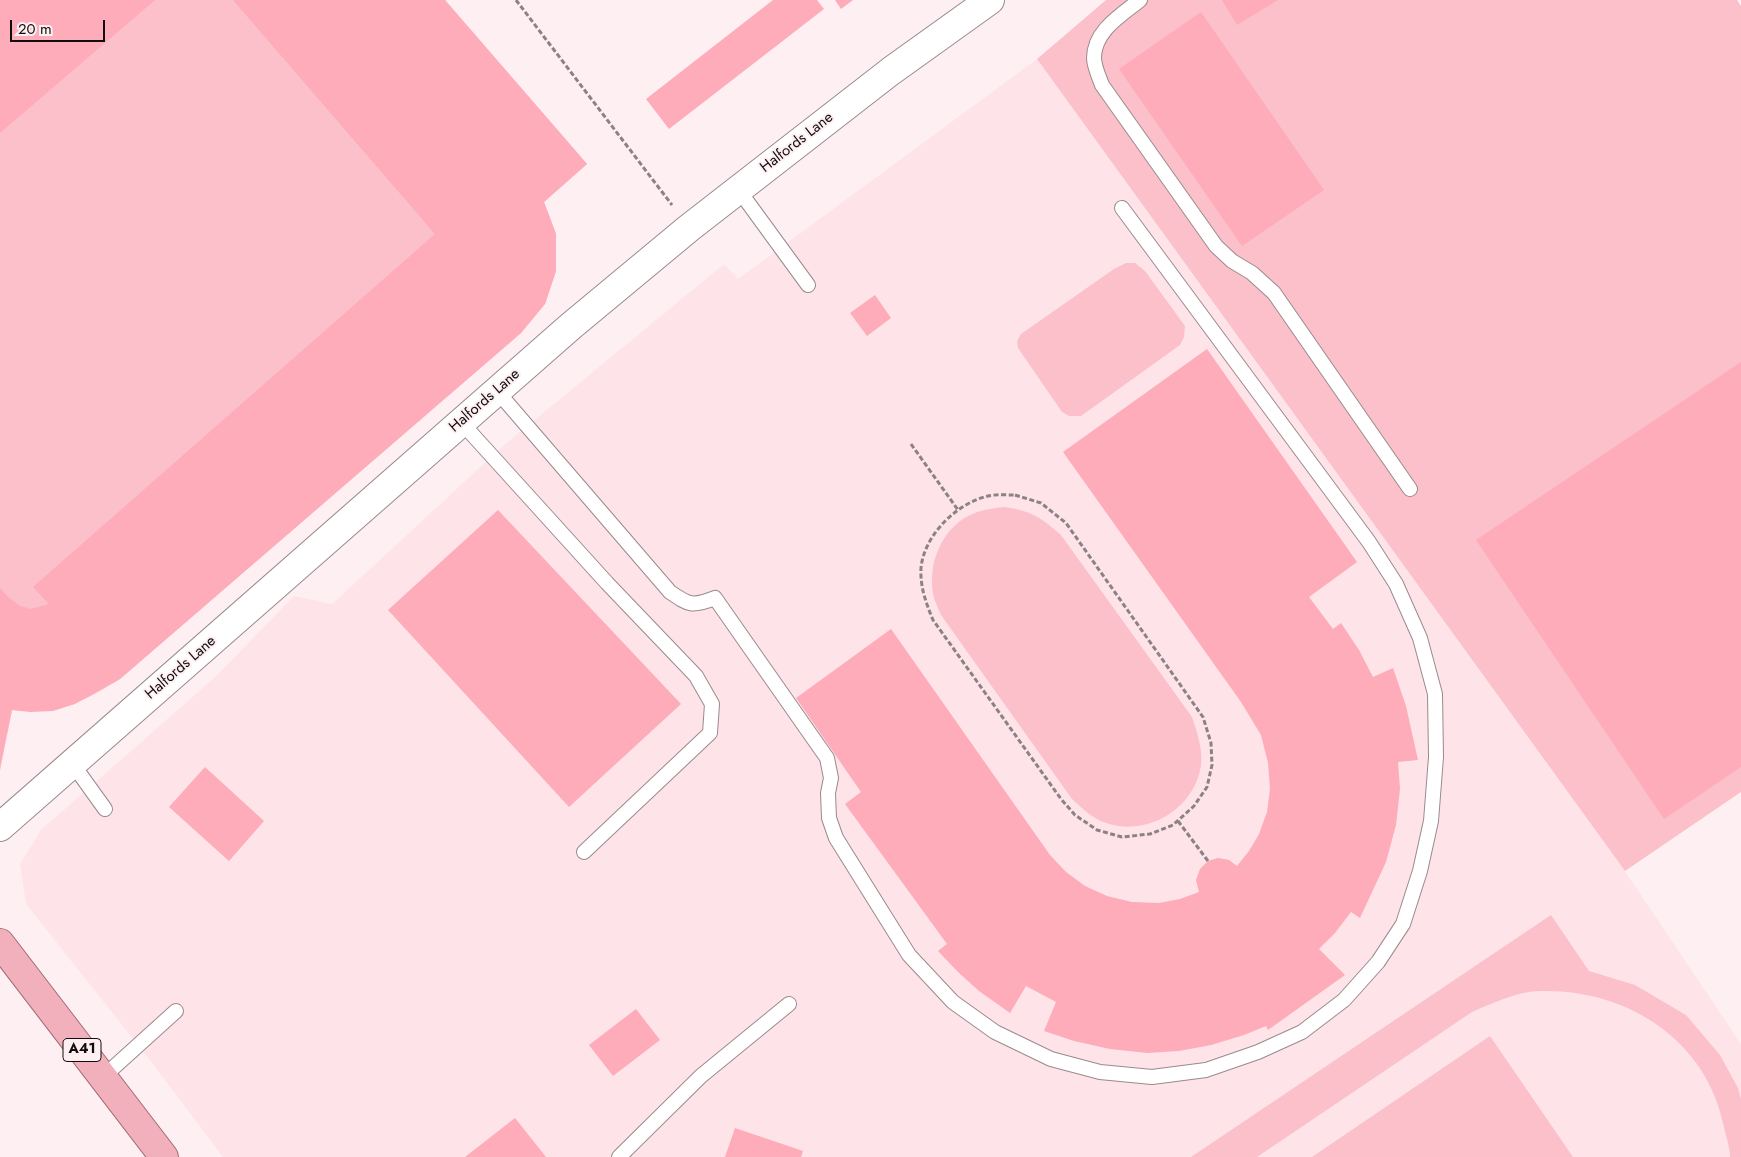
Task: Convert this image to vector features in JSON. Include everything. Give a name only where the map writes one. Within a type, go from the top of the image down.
[{"type":"highway","name":"A41","points":[[0,943],[164,1157]]},
{"type":"street","name":"Halfords Lane","points":[[0,827],[571,326],[738,189],[890,71],[990,0]]},
{"type":"lane","points":[[1140,0],[1112,23],[1097,40],[1094,59],[1102,85],[1216,246],[1232,261],[1252,273],[1274,294],[1410,489]]},
{"type":"lane","points":[[738,189],[808,285]]},
{"type":"lane","points":[[497,391],[670,592],[684,602],[699,604],[714,598],[827,758],[831,778],[828,793],[829,818],[836,838],[909,955],[953,1002],[995,1032],[1051,1059],[1100,1072],[1152,1077],[1206,1070],[1258,1052],[1302,1032],[1344,1000],[1378,962],[1403,924],[1420,871],[1431,820],[1436,757],[1435,694],[1420,638],[1396,584],[1369,542],[1122,208]]},
{"type":"lane","points":[[461,422],[607,583],[696,676],[712,704],[710,734],[584,852]]},
{"type":"lane","points":[[72,764],[104,809]]},
{"type":"lane","points":[[619,1157],[701,1076],[789,1004]]},
{"type":"lane","points":[[103,1077],[176,1011]]},
{"type":"path","points":[[516,0],[689,228]]},
{"type":"path","points":[[911,444],[958,510]]},
{"type":"path","points":[[1015,495],[1041,504],[1066,522],[1203,717],[1211,743],[1212,765],[1206,787],[1194,806],[1178,821],[1173,825],[1150,834],[1122,837],[1097,830],[1075,815],[1061,800],[933,620],[923,596],[921,567],[929,545],[943,524],[961,507],[989,496],[1015,495]]},
{"type":"path","points":[[1178,821],[1208,861]]},
{"type":"shaded area","points":[[0,0],[445,0],[587,164],[544,202],[556,234],[556,271],[545,304],[521,333],[120,679],[81,701],[57,709],[12,710],[0,771]]},
{"type":"shaded area","points":[[1106,0],[1737,0],[1741,6],[1741,792],[1625,871],[1037,59]]},
{"type":"shaded area","points":[[1037,59],[1625,871],[1741,1044],[1741,1157],[223,1157],[149,1059],[26,904],[20,864],[41,830],[214,678],[294,596],[332,604],[503,446],[724,264],[738,279]]},
{"type":"shaded area","points":[[1126,263],[1135,263],[1145,271],[1185,326],[1184,337],[1180,345],[1081,416],[1069,416],[1062,412],[1018,348],[1017,341],[1021,334],[1114,269]]},
{"type":"shaded area","points":[[1004,507],[1029,513],[1061,535],[1192,717],[1198,735],[1201,759],[1197,781],[1189,795],[1167,816],[1137,826],[1122,826],[1101,821],[1072,799],[941,615],[936,604],[932,581],[935,558],[939,548],[960,521],[987,509]]},
{"type":"shaded area","points":[[1551,915],[1589,971],[1635,985],[1686,1015],[1720,1055],[1738,1088],[1741,1099],[1741,1157],[1730,1157],[1728,1142],[1715,1096],[1700,1069],[1681,1045],[1658,1026],[1632,1010],[1603,999],[1573,993],[1541,991],[1515,995],[1472,1012],[1257,1157],[1191,1157]]},
{"type":"shaded area","points":[[1490,1036],[1573,1157],[1312,1157]]},
{"type":"building","points":[[0,0],[155,0],[0,133]]},
{"type":"building","points":[[233,0],[445,0],[587,164],[544,202],[556,234],[556,271],[545,304],[521,333],[120,679],[75,704],[53,711],[30,712],[12,710],[0,767],[0,588],[20,606],[31,609],[49,604],[33,587],[435,234]]},
{"type":"building","points":[[773,0],[817,0],[824,9],[669,129],[646,99]]},
{"type":"building","points":[[835,0],[853,0],[841,9]]},
{"type":"building","points":[[1222,0],[1278,0],[1237,25]]},
{"type":"building","points":[[1201,12],[1324,190],[1242,246],[1119,69]]},
{"type":"building","points":[[875,295],[891,318],[867,336],[850,313]]},
{"type":"building","points":[[1207,349],[1357,562],[1309,597],[1333,629],[1341,623],[1359,650],[1373,677],[1393,668],[1406,706],[1418,760],[1398,762],[1400,789],[1396,825],[1386,862],[1360,918],[1351,912],[1335,933],[1319,949],[1345,975],[1268,1030],[1266,1026],[1211,1045],[1179,1051],[1147,1053],[1110,1049],[1074,1041],[1044,1031],[1056,1002],[1026,986],[1010,1013],[979,991],[938,951],[947,944],[845,804],[861,792],[796,698],[891,629],[1050,855],[1066,872],[1085,886],[1107,896],[1132,902],[1159,903],[1180,899],[1199,892],[1196,880],[1200,869],[1208,861],[1218,858],[1229,860],[1237,866],[1259,834],[1267,812],[1270,789],[1268,763],[1261,735],[1241,702],[1063,452]]},
{"type":"building","points":[[1741,362],[1741,767],[1664,819],[1476,540]]},
{"type":"building","points":[[498,510],[681,704],[569,807],[388,610]]},
{"type":"building","points":[[205,767],[264,821],[229,861],[169,807]]},
{"type":"building","points":[[636,1009],[660,1040],[613,1076],[589,1045]]},
{"type":"building","points":[[515,1118],[546,1157],[465,1157]]},
{"type":"building","points":[[735,1128],[803,1151],[801,1157],[725,1157]]}]
